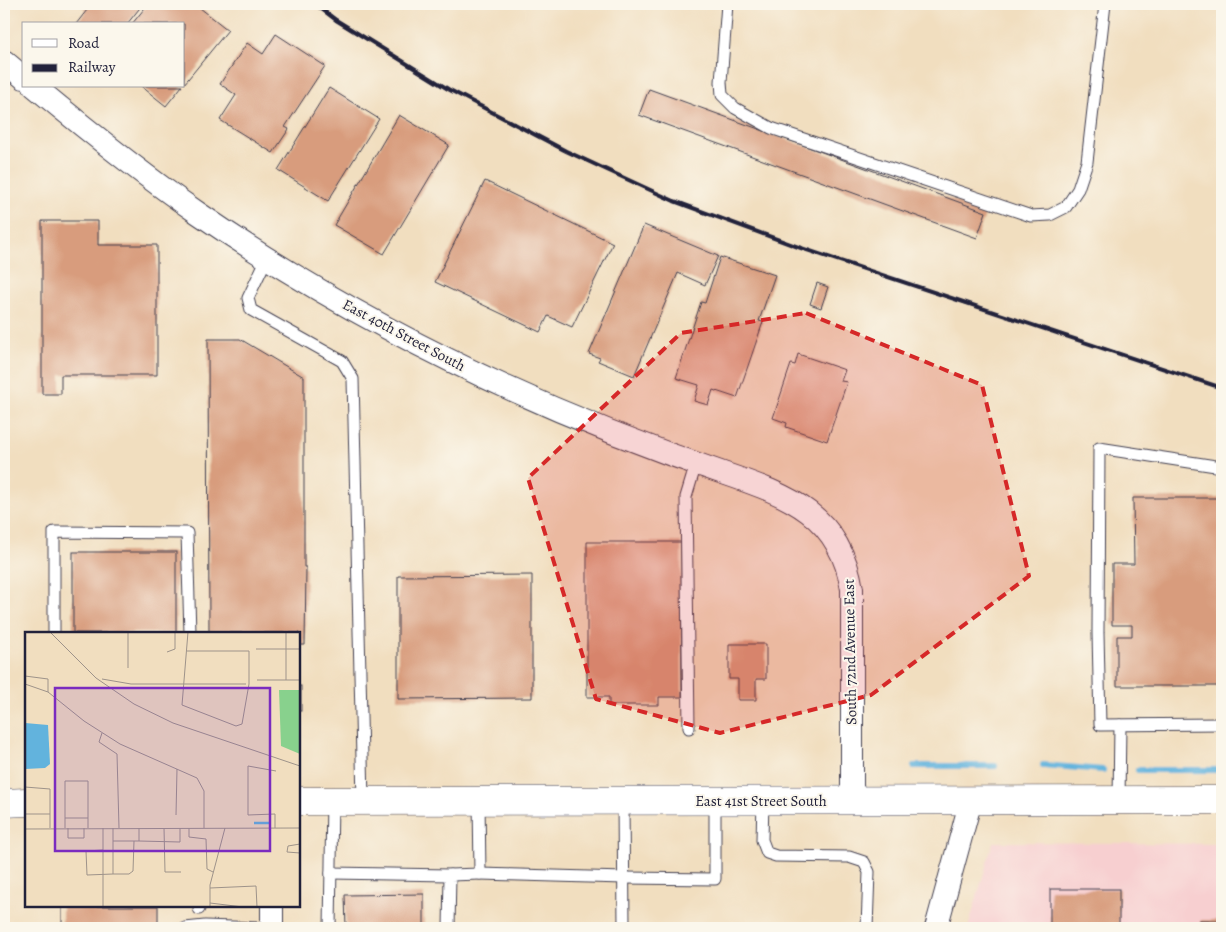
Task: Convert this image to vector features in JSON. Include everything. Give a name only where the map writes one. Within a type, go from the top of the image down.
[{"type":"main road","name":"East 41st Street South","points":[[300,801],[1222,800]]},
{"type":"main road","points":[[4,803],[25,802]]},
{"type":"street","points":[[4,61],[22,76]]},
{"type":"street","name":"East 40th Street South","points":[[36,88],[165,189],[267,258],[372,320],[438,355],[520,394],[582,421],[766,488],[791,500],[812,514]]},
{"type":"street","name":"South 72nd Avenue East","points":[[812,514],[837,545],[849,573],[852,589],[852,801]]},
{"type":"street","points":[[936,928],[972,800]]},
{"type":"street","points":[[272,907],[272,928]]},
{"type":"lane","points":[[727,4],[722,95],[735,108],[770,128],[1031,216],[1050,214],[1066,206],[1078,189],[1087,162],[1106,4]]},
{"type":"lane","points":[[267,258],[248,298],[252,310],[342,361],[353,379],[363,800]]},
{"type":"lane","points":[[1222,467],[1099,448],[1098,633],[1100,725],[1222,724]]},
{"type":"lane","points":[[689,728],[686,497],[696,464]]},
{"type":"lane","points":[[54,632],[54,532],[187,533],[190,632]]},
{"type":"lane","points":[[1120,725],[1120,800]]},
{"type":"lane","points":[[330,928],[332,800]]},
{"type":"lane","points":[[479,801],[480,874]]},
{"type":"lane","points":[[623,801],[624,928]]},
{"type":"lane","points":[[331,873],[715,878],[715,801]]},
{"type":"lane","points":[[763,801],[762,840],[767,853],[776,856],[849,857],[864,862],[869,872],[867,928]]},
{"type":"lane","points":[[449,928],[450,875]]},
{"type":"lane","points":[[185,928],[205,926],[259,928]]},
{"type":"highlighted area","points":[[806,313],[982,385],[1029,576],[871,695],[720,733],[596,699],[528,478],[681,333]]},
{"type":"shaded area","points":[[993,842],[1222,844],[1222,928],[968,928]]},
{"type":"building","points":[[79,4],[143,4],[129,22],[78,22],[87,10]]},
{"type":"building","points":[[148,4],[195,4],[228,30],[185,83],[185,22],[134,22]]},
{"type":"building","points":[[276,34],[325,66],[285,127],[289,129],[273,153],[220,120],[236,95],[220,84],[247,43],[263,54]]},
{"type":"building","points":[[144,88],[180,88],[166,106]]},
{"type":"building","points":[[329,88],[379,119],[328,201],[278,170]]},
{"type":"building","points":[[649,89],[986,212],[977,238],[639,115]]},
{"type":"building","points":[[399,115],[449,145],[384,254],[334,225]]},
{"type":"building","points":[[485,181],[613,243],[572,327],[548,316],[540,332],[435,282]]},
{"type":"building","points":[[42,221],[98,221],[98,245],[157,245],[157,375],[61,375],[61,394],[42,394]]},
{"type":"building","points":[[644,225],[718,256],[705,285],[678,273],[634,376],[598,361],[600,358],[589,354]]},
{"type":"building","points":[[720,257],[775,275],[759,321],[763,322],[737,398],[713,390],[708,405],[694,401],[699,385],[676,378],[701,302],[705,303]]},
{"type":"building","points":[[817,283],[828,287],[821,308],[810,304]]},
{"type":"building","points":[[208,339],[240,339],[304,377],[305,645],[300,645],[300,632],[209,632]]},
{"type":"building","points":[[798,354],[845,370],[841,381],[847,382],[827,441],[786,427],[787,423],[773,418],[791,364],[795,365]]},
{"type":"building","points":[[1133,498],[1222,498],[1222,686],[1117,686],[1117,636],[1132,636],[1132,625],[1112,625],[1112,564],[1134,564]]},
{"type":"building","points":[[587,542],[681,542],[682,697],[659,697],[659,705],[609,705],[609,697],[587,697]]},
{"type":"building","points":[[73,552],[176,552],[176,632],[73,632]]},
{"type":"building","points":[[532,575],[532,698],[398,699],[398,576]]},
{"type":"building","points":[[729,644],[766,644],[766,679],[756,679],[756,700],[738,700],[738,679],[729,679]]},
{"type":"building","points":[[300,686],[301,686],[300,711]]},
{"type":"building","points":[[1050,889],[1119,889],[1119,928],[1050,928]]},
{"type":"building","points":[[424,894],[424,928],[346,928],[345,895]]},
{"type":"building","points":[[62,907],[158,907],[158,928],[62,928]]},
{"type":"building","points":[[1200,920],[1222,920],[1222,928],[1200,928]]},
{"type":"waterway","points":[[1043,765],[1103,770]]},
{"type":"waterway","points":[[914,766],[995,766]]},
{"type":"waterway","points":[[1138,770],[1222,770]]},
{"type":"railway","points":[[315,4],[336,20],[448,89],[566,151],[674,201],[801,248],[1222,388]]}]
